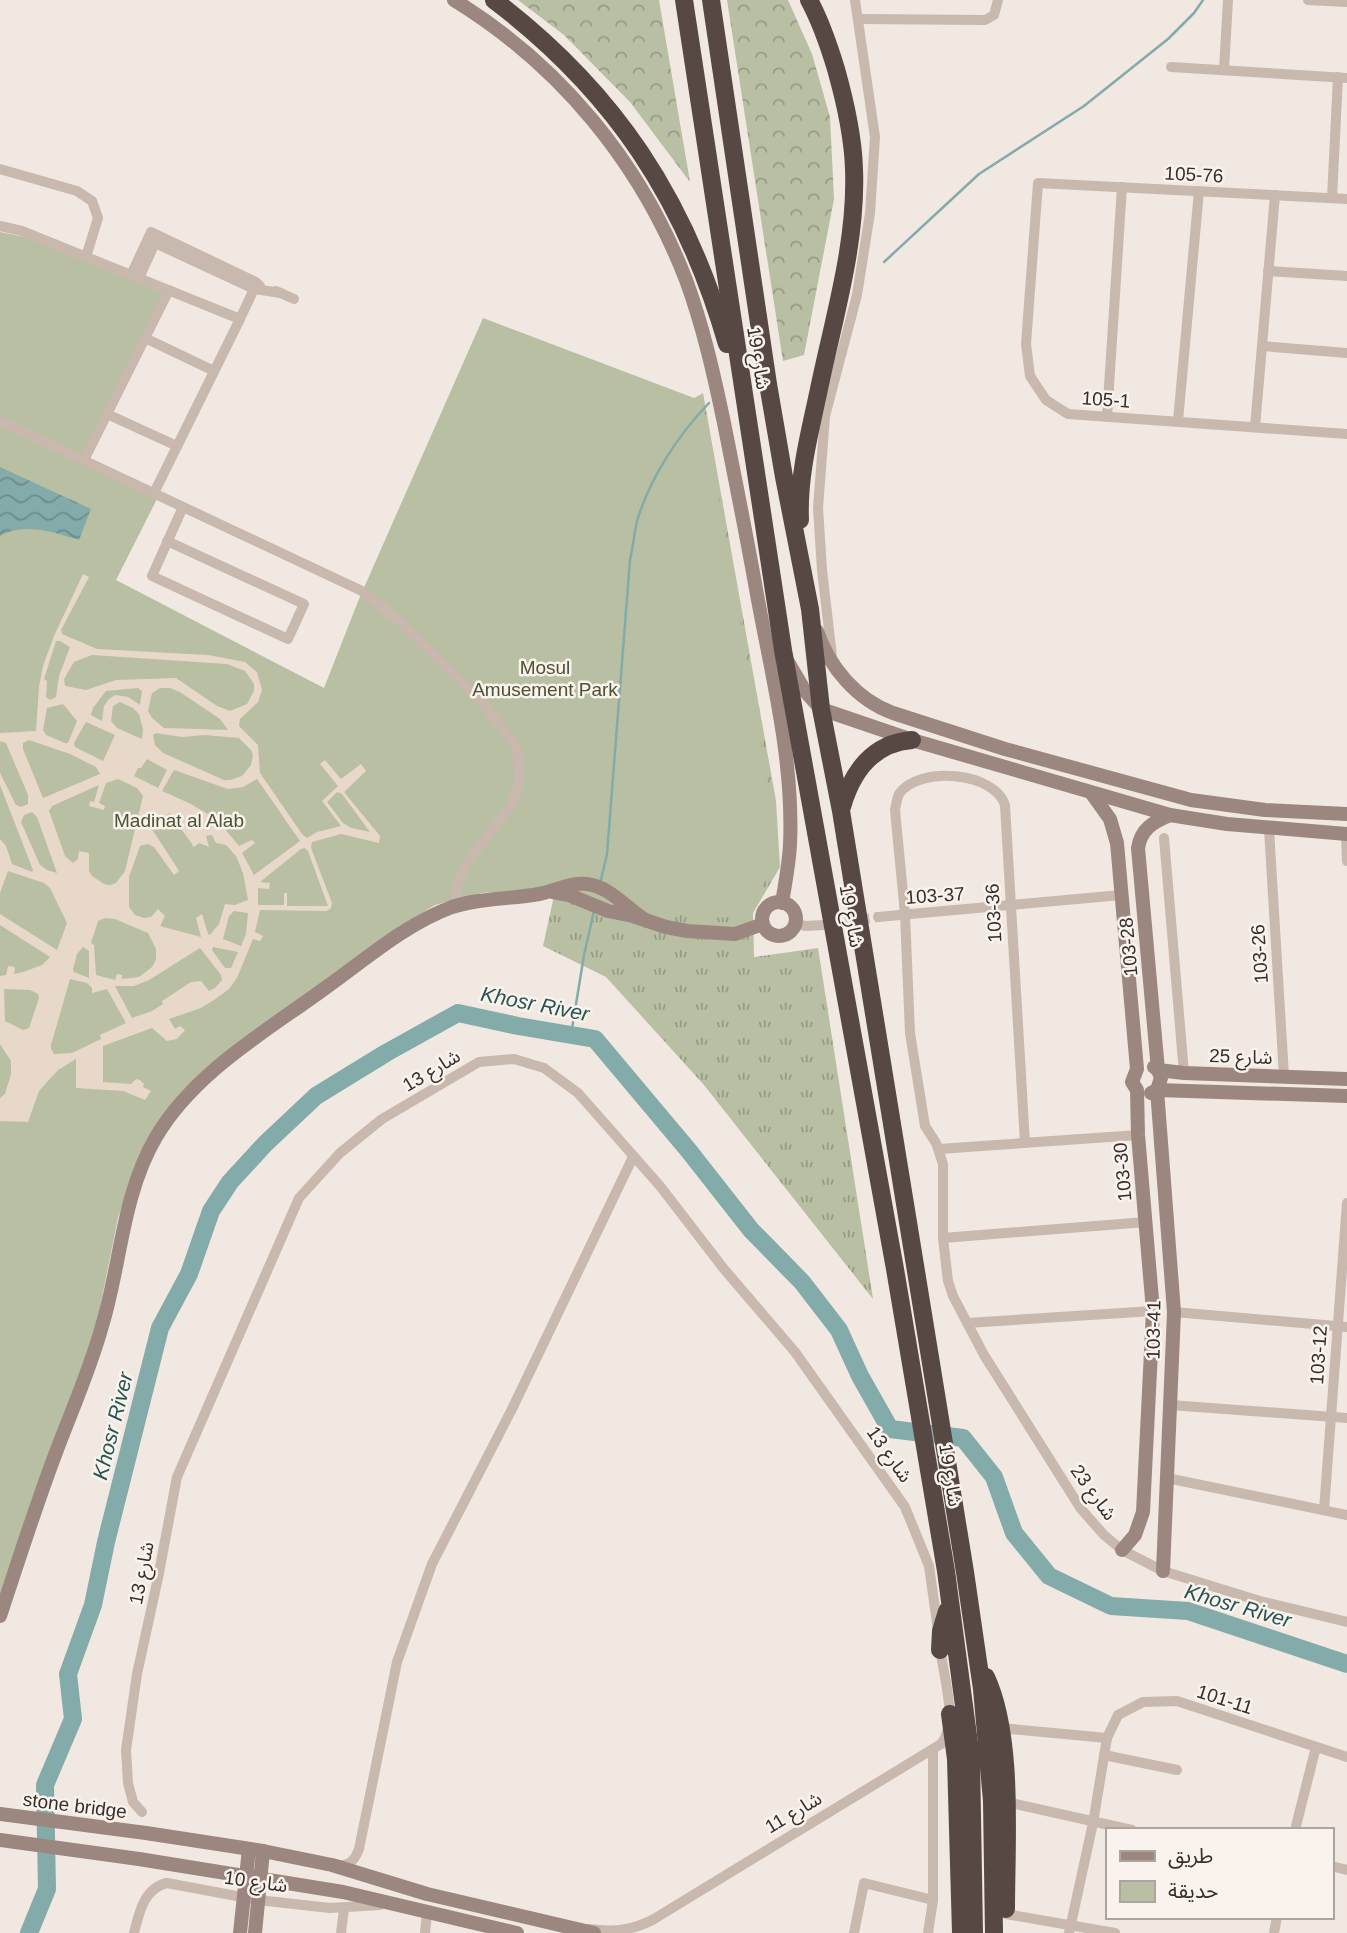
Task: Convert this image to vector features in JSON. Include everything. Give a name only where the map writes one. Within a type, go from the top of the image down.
[{"type":"highway","points":[[495,0],[551,46],[607,105],[647,160],[683,224],[712,295],[747,416]]},
{"type":"highway","name":"شارع 19","points":[[684,0],[783,650],[895,1269],[946,1571],[971,1758],[974,1933]]},
{"type":"highway","name":"شارع 19","points":[[710,0],[777,437],[810,609],[821,709],[841,811],[965,1572],[988,1742],[994,1933]]},
{"type":"highway","points":[[803,568],[800,509],[804,461],[848,251],[854,198],[854,168],[846,111],[831,52],[809,0]]},
{"type":"highway","points":[[747,540],[766,538]]},
{"type":"highway","points":[[841,811],[850,783],[865,761],[887,745],[912,740]]},
{"type":"highway","points":[[940,1650],[949,1594]]},
{"type":"highway","points":[[976,1649],[996,1700],[1001,1728],[1006,1802],[1006,1933]]},
{"type":"highway","points":[[950,1714],[956,1759],[961,1933]]},
{"type":"main road","points":[[454,0],[512,40],[572,95],[626,163],[650,202],[686,281],[711,364],[747,540],[787,763],[790,847],[782,903]]},
{"type":"main road","points":[[810,609],[822,645],[833,664],[848,682],[878,708],[1005,749],[1191,800],[1265,810],[1347,814]]},
{"type":"main road","points":[[783,650],[804,691],[821,709],[869,726],[1170,815],[1269,829],[1346,834]]},
{"type":"main road","points":[[869,726],[878,708]]},
{"type":"main road","name":"103-30","points":[[1092,794],[1106,811],[1114,827],[1117,843],[1137,1069],[1132,1079],[1137,1090],[1138,1135],[1153,1311],[1141,1520],[1135,1535],[1122,1550]]},
{"type":"main road","name":"103-28","points":[[1157,1090],[1161,1081],[1138,848],[1149,826],[1170,815]]},
{"type":"main road","points":[[0,1615],[34,1513],[99,1339],[137,1179],[156,1138],[182,1102],[235,1054],[384,945],[416,924],[455,906],[590,884],[614,896],[647,921]]},
{"type":"main road","points":[[548,892],[560,892],[608,911],[666,927],[735,934],[763,924]]},
{"type":"main road","points":[[782,903],[792,908],[795,924],[789,933],[778,936],[768,932],[762,917],[767,907],[782,903]]},
{"type":"main road","name":"شارع 25","points":[[1137,1069],[1149,1065],[1158,1070],[1184,1073],[1347,1079]]},
{"type":"main road","name":"شارع 25","points":[[1137,1090],[1147,1094],[1157,1090],[1347,1096]]},
{"type":"main road","name":"103-41","points":[[1157,1090],[1174,1312],[1163,1571]]},
{"type":"main road","points":[[1146,1442],[1169,1444]]},
{"type":"main road","name":"stone bridge","points":[[0,1814],[256,1850]]},
{"type":"main road","points":[[0,1840],[343,1892],[509,1932]]},
{"type":"main road","points":[[240,1933],[251,1899],[256,1850]]},
{"type":"main road","name":"شارع 11","points":[[256,1850],[332,1865],[427,1894],[594,1933]]},
{"type":"main road","points":[[251,1899],[255,1933]]},
{"type":"street","points":[[833,664],[818,508],[825,416],[857,295],[870,213],[874,137],[855,0]]},
{"type":"street","points":[[859,19],[985,20],[994,15],[998,0]]},
{"type":"street","points":[[1224,70],[1228,0]]},
{"type":"street","points":[[1308,0],[1347,2]]},
{"type":"street","points":[[1171,67],[1343,77],[1332,198]]},
{"type":"street","points":[[0,169],[77,191],[92,201],[98,218],[83,256]]},
{"type":"street","points":[[0,176],[72,196],[86,204],[91,218],[83,256]]},
{"type":"street","name":"105-76","points":[[1038,183],[1347,199]]},
{"type":"street","name":"105-1","points":[[1038,183],[1026,344],[1030,376],[1046,400],[1068,414],[1347,434]]},
{"type":"street","points":[[1107,417],[1122,187]]},
{"type":"street","points":[[1178,421],[1199,191]]},
{"type":"street","points":[[1255,428],[1275,195]]},
{"type":"street","points":[[0,226],[23,231],[240,319]]},
{"type":"street","points":[[135,277],[151,232],[255,285],[294,299]]},
{"type":"street","points":[[1268,271],[1347,276]]},
{"type":"street","points":[[154,493],[255,285]]},
{"type":"street","points":[[84,460],[169,290]]},
{"type":"street","points":[[145,338],[215,371]]},
{"type":"street","points":[[1262,346],[1347,353]]},
{"type":"street","points":[[107,414],[177,446]]},
{"type":"street","points":[[0,421],[362,591],[399,621],[479,699],[515,745],[520,772],[513,802],[465,866],[458,884],[455,906]]},
{"type":"street","points":[[167,541],[304,604],[288,639],[152,576],[167,541],[183,507]]},
{"type":"street","name":"103-36","points":[[898,795],[912,782],[942,776],[987,785],[999,792],[1005,806],[1025,1143]]},
{"type":"street","name":"شارع 23","points":[[898,795],[895,810],[905,914],[910,1033],[925,1126],[939,1149],[944,1180],[943,1238],[950,1289],[967,1323],[1081,1509],[1104,1535],[1122,1550],[1163,1571],[1260,1601],[1347,1622]]},
{"type":"street","name":"103-26","points":[[1269,829],[1284,1076]]},
{"type":"street","points":[[1346,834],[1347,861]]},
{"type":"street","points":[[1164,838],[1184,1073]]},
{"type":"street","name":"103-37","points":[[878,917],[1121,895]]},
{"type":"street","points":[[795,924],[824,925]]},
{"type":"street","name":"شارع 13","points":[[142,1812],[133,1802],[130,1793],[126,1750],[137,1674],[159,1578],[177,1477],[299,1198],[341,1153],[382,1119],[479,1062],[514,1059],[544,1068],[579,1093],[660,1186],[724,1269],[795,1352],[898,1496],[911,1520],[929,1566],[940,1650]]},
{"type":"street","points":[[939,1149],[1138,1135]]},
{"type":"street","points":[[376,1879],[363,1867],[359,1849],[397,1662],[432,1564],[511,1411],[633,1157]]},
{"type":"street","name":"103-12","points":[[1324,1510],[1342,1327],[1347,1203]]},
{"type":"street","points":[[943,1238],[1146,1222]]},
{"type":"street","points":[[967,1323],[1153,1311]]},
{"type":"street","points":[[1174,1312],[1342,1327]]},
{"type":"street","points":[[1170,1405],[1347,1418]]},
{"type":"street","points":[[1167,1478],[1347,1515]]},
{"type":"street","name":"شارع 11","points":[[572,1927],[611,1931],[638,1927],[933,1750],[947,1737],[950,1714],[940,1650]]},
{"type":"street","name":"101-11","points":[[1107,1738],[1118,1715],[1143,1702],[1177,1701],[1347,1757]]},
{"type":"street","points":[[1001,1728],[1107,1738],[1093,1823],[1069,1929]]},
{"type":"street","points":[[1296,1828],[1316,1747]]},
{"type":"street","points":[[928,1933],[933,1900],[933,1750]]},
{"type":"street","points":[[1104,1755],[1177,1770]]},
{"type":"street","points":[[1006,1802],[1121,1828]]},
{"type":"street","points":[[332,1865],[346,1865],[353,1861],[359,1849]]},
{"type":"street","name":"شارع 10","points":[[134,1933],[147,1895],[162,1884],[172,1883],[251,1899],[344,1909],[381,1905],[404,1907]]},
{"type":"street","points":[[853,1933],[864,1883],[933,1900]]},
{"type":"street","points":[[341,1933],[344,1909]]},
{"type":"street","points":[[425,1933],[427,1913]]},
{"type":"street","points":[[1006,1914],[1069,1929],[1115,1933]]},
{"type":"green space","points":[[518,0],[659,0],[690,182],[630,102],[564,35]]},
{"type":"green space","points":[[727,0],[788,0],[812,54],[830,117],[834,199],[804,355],[783,361]]},
{"type":"green space","name":"Mosul Amusement Park","points":[[0,232],[29,238],[165,291],[79,461],[157,499],[116,580],[324,688],[359,599],[483,318],[702,401],[762,750],[775,842],[765,881],[750,911],[732,917],[713,918],[639,903],[588,879],[530,889],[482,893],[435,905],[407,922],[217,1060],[135,1170],[118,1218],[94,1337],[0,1600]]},
{"type":"green space","points":[[703,393],[776,801],[780,867],[753,913],[754,957],[818,948],[873,1299],[704,1085],[606,977],[543,946],[659,418]]},
{"type":"shaded area","points":[[83,574],[89,577],[61,630],[62,634],[97,649],[208,655],[245,662],[257,672],[262,690],[258,702],[240,719],[239,726],[258,745],[260,773],[302,834],[307,838],[317,832],[341,826],[322,801],[338,786],[320,764],[325,760],[341,779],[361,764],[366,771],[344,792],[380,836],[379,843],[341,834],[312,842],[311,848],[332,903],[331,908],[327,911],[260,910],[255,932],[263,936],[260,941],[253,939],[237,978],[229,989],[201,1008],[169,1019],[175,1029],[180,1026],[185,1030],[177,1039],[167,1041],[152,1028],[103,1046],[103,1082],[131,1084],[136,1079],[140,1080],[144,1084],[143,1087],[151,1091],[145,1100],[123,1091],[76,1088],[76,1059],[58,1070],[39,1091],[28,1122],[0,1121],[0,1098],[5,1094],[11,1074],[11,1061],[0,1044],[0,976],[6,975],[8,966],[15,967],[14,974],[42,965],[50,957],[0,925],[0,914],[57,950],[67,923],[50,888],[44,883],[8,871],[0,893],[0,839],[6,846],[12,864],[32,872],[33,870],[0,785],[0,773],[16,805],[21,807],[28,804],[28,795],[6,743],[0,741],[0,733],[36,731],[39,687],[54,636]],"holes":[[[56,641],[60,641],[70,647],[59,676],[56,697],[50,700],[46,697],[47,681],[44,679]],[[92,655],[227,664],[245,671],[254,684],[254,691],[247,704],[230,711],[217,706],[176,678],[116,680],[86,690],[65,686],[64,679],[74,662]],[[138,688],[142,691],[140,705],[128,697],[115,695],[104,706],[102,721],[91,715],[106,691]],[[160,688],[180,692],[220,719],[228,730],[164,728],[148,711],[152,693]],[[120,702],[139,714],[143,729],[142,739],[117,728],[111,721],[113,706]],[[63,704],[77,721],[68,743],[46,735],[43,730],[47,708]],[[86,722],[115,735],[103,761],[75,747],[74,743]],[[156,733],[182,737],[205,735],[239,738],[253,755],[251,765],[242,776],[224,780],[163,753],[155,745],[153,735]],[[29,740],[70,754],[96,767],[100,774],[43,798],[23,749],[23,743]],[[147,759],[167,770],[158,788],[134,776]],[[174,770],[228,789],[243,787],[257,779],[300,841],[254,875],[242,853],[255,843],[252,840],[239,846],[225,829],[227,824],[218,815],[213,817],[162,791]],[[118,779],[137,788],[143,796],[125,871],[116,883],[110,885],[92,876],[89,871],[89,853],[79,851],[78,859],[73,863],[65,856],[49,811],[52,806],[99,785],[94,802],[90,801],[89,806],[104,810],[105,806],[99,803],[106,783]],[[337,792],[342,794],[370,832],[351,828],[343,823],[327,802]],[[32,812],[37,817],[57,873],[40,865],[21,822],[24,815]],[[170,813],[194,847],[199,843],[209,847],[206,836],[212,835],[216,843],[226,845],[236,856],[243,873],[248,900],[235,905],[225,904],[219,924],[210,935],[202,914],[196,918],[201,937],[160,926],[165,916],[158,909],[151,917],[135,915],[129,907],[129,877],[140,846],[148,844],[154,847],[174,875],[179,871],[150,826]],[[305,848],[328,906],[287,906],[287,893],[284,893],[284,905],[258,905],[258,888],[269,889],[270,883],[260,882]],[[234,911],[248,913],[246,934],[241,946],[223,939],[229,916]],[[105,918],[115,919],[148,933],[156,949],[156,960],[152,967],[139,977],[122,979],[122,975],[117,974],[115,980],[96,975],[94,945],[91,943],[98,921]],[[83,947],[89,951],[89,978],[74,972],[73,969],[77,954]],[[213,947],[238,952],[231,968],[225,968],[212,950]],[[200,948],[221,975],[222,980],[209,991],[201,981],[191,982],[152,1011],[132,1018],[115,986],[134,986],[149,980]],[[70,979],[87,983],[92,988],[92,993],[107,989],[126,1023],[100,1035],[101,1039],[72,1053],[54,1054],[51,1045]],[[4,989],[30,990],[38,994],[29,1028],[23,1030],[5,1021]]]},
{"type":"water","points":[[0,467],[91,509],[79,540],[29,529],[0,536]]},
{"type":"waterway","points":[[884,262],[979,174],[1084,106],[1168,39],[1203,0]]},
{"type":"waterway","points":[[600,884],[607,854],[630,560],[637,521],[649,489],[666,458],[709,403]]},
{"type":"waterway","points":[[571,1035],[594,911]]},
{"type":"waterway","name":"Khosr River","points":[[29,1933],[47,1889],[45,1785],[73,1719],[68,1674],[93,1605],[106,1542],[160,1328],[189,1274],[211,1211],[230,1182],[265,1144],[316,1096],[458,1013],[595,1039],[751,1230],[802,1282],[839,1330],[860,1376],[890,1429],[963,1438],[994,1477],[1014,1533],[1049,1576],[1111,1606],[1188,1611],[1347,1664]]},
{"type":"tunnel","points":[[830,924],[878,917]]},
{"type":"park label","name":"Madinat al Alab","points":[[179,820]]}]
